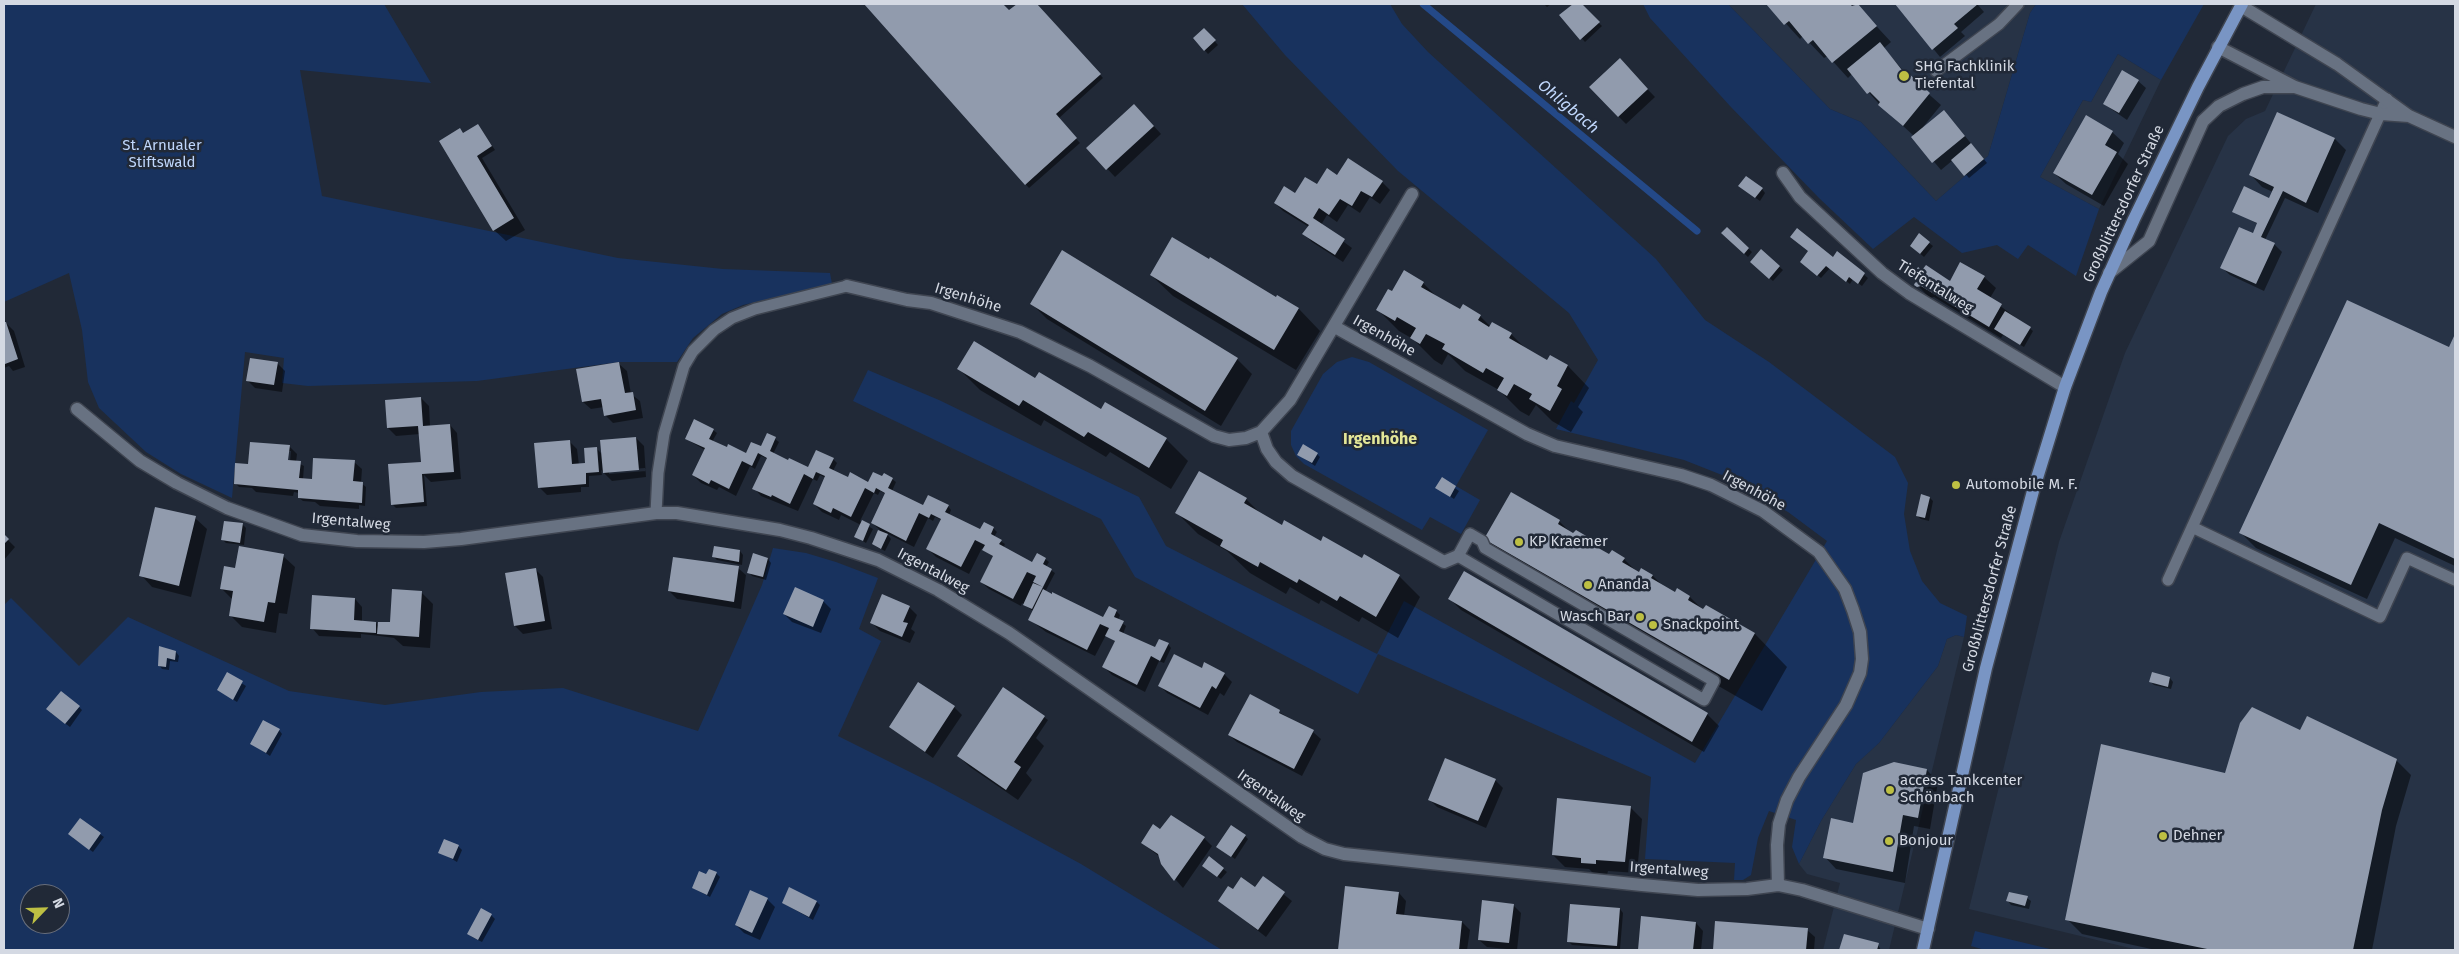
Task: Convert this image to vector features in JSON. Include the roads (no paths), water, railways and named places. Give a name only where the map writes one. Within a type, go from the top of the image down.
[{"type":"main road","name":"Großblittersdorfer Straße","points":[[1923,950],[1986,668],[2033,490],[2065,387],[2110,273],[2139,207],[2218,47],[2242,5]]},
{"type":"street","points":[[2242,5],[2337,64],[2409,116],[2455,138]]},
{"type":"street","points":[[2218,47],[2295,86],[2381,114],[2409,116]]},
{"type":"street","points":[[2110,273],[2149,241],[2203,121],[2220,106],[2243,94],[2263,87],[2295,86]]},
{"type":"street","name":"Tiefentalweg","points":[[1783,173],[1800,197],[1882,274],[1908,293],[2065,387]]},
{"type":"street","name":"Irgenhöhe","points":[[847,286],[907,300],[931,303],[1020,332],[1090,366],[1214,436],[1229,440],[1246,438],[1261,432],[1290,400],[1335,327],[1341,312],[1412,194]]},
{"type":"street","name":"Irgenhöhe","points":[[1335,327],[1527,434],[1555,446],[1681,475],[1711,485],[1763,511],[1819,552],[1845,589],[1854,610],[1860,632],[1862,659],[1860,672],[1846,705],[1799,777],[1787,800],[1779,824],[1777,845],[1778,886]]},
{"type":"street","name":"Irgentalweg","points":[[77,409],[140,461],[177,483],[228,508],[302,535],[357,541],[424,542],[461,539],[656,513],[677,513],[780,530],[878,560],[916,578],[1008,633],[1302,837],[1325,849],[1354,855],[1698,890],[1778,886],[1802,890],[1928,929]]},
{"type":"street","points":[[1261,432],[1266,450],[1292,476],[1444,562],[1458,556]]},
{"type":"lane","points":[[1936,71],[1999,24],[2018,4]]},
{"type":"lane","points":[[2168,580],[2387,99]]},
{"type":"lane","points":[[656,513],[658,473],[664,434],[684,366],[693,351],[714,330],[732,318],[755,309],[847,286]]},
{"type":"lane","points":[[2192,527],[2380,617],[2407,558],[2455,580]]},
{"type":"lane","points":[[1470,534],[1482,541],[1485,548],[1714,681],[1704,700],[1458,556],[1470,534]]},
{"type":"waterway","name":"Ohligbach","points":[[1423,4],[1697,231]]},
{"type":"place","name":"SHG Fachklinik Tiefental","points":[[1904,76]]},
{"type":"place","name":"Automobile M. F.","points":[[1956,485]]},
{"type":"place","name":"KP Kraemer","points":[[1519,542]]},
{"type":"place","name":"Ananda","points":[[1588,585]]},
{"type":"place","name":"Wasch Bar","points":[[1640,617]]},
{"type":"place","name":"Snackpoint","points":[[1653,625]]},
{"type":"place","name":"access Tankcenter Schönbach","points":[[1890,790]]},
{"type":"place","name":"Dehner","points":[[2163,836]]},
{"type":"place","name":"Bonjour","points":[[1889,841]]},
{"type":"district","name":"Irgenhöhe","points":[[1380,440]]},
{"type":"park label","name":"St. Arnualer Stiftswald","points":[[162,154]]}]
